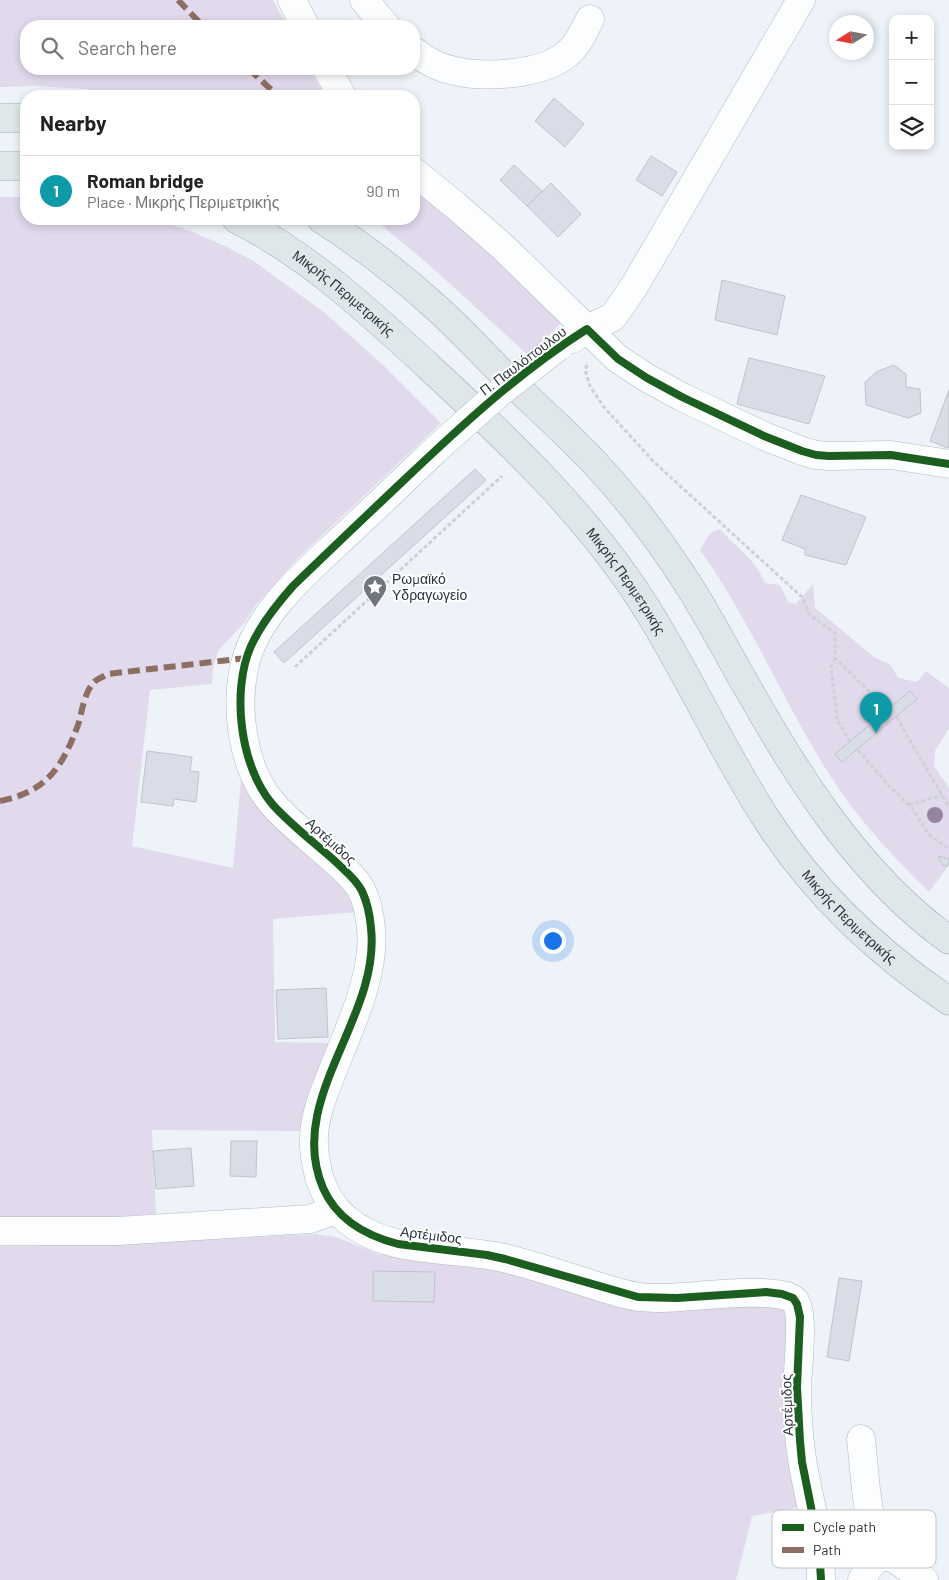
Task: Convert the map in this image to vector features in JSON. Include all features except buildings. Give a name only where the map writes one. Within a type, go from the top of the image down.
[{"type":"main road","points":[[0,118],[20,118]]},
{"type":"main road","points":[[0,166],[20,166]]},
{"type":"main road","name":"Μικρής Περιμετρικής","points":[[246,225],[299,257],[387,328],[523,457],[587,526],[646,606],[740,776],[787,849],[821,890],[868,940],[913,976],[949,1001]]},
{"type":"main road","points":[[330,225],[370,251],[440,311],[594,462],[640,517],[683,576],[751,696],[804,782],[827,815],[862,859],[886,884],[924,921],[949,940]]},
{"type":"street","points":[[292,0],[302,20]]},
{"type":"street","points":[[364,0],[381,20]]},
{"type":"street","points":[[420,177],[503,247],[587,329],[613,316],[635,285],[802,0]]},
{"type":"street","points":[[420,56],[425,60],[454,71],[484,74],[519,71],[547,64],[565,55],[576,43],[590,19]]},
{"type":"street","points":[[330,75],[339,90]]},
{"type":"street","name":"Π. Παυλόπουλου","points":[[247,658],[256,636],[273,609],[293,586],[433,452],[499,392],[558,347],[587,329],[618,359],[647,378],[764,436],[816,455],[891,456],[949,464]]},
{"type":"street","name":"Αρτέμιδος","points":[[247,658],[242,684],[242,726],[245,745],[262,790],[273,805],[351,876],[362,890],[372,928],[369,972],[322,1097],[315,1123],[315,1155],[321,1183],[336,1210],[354,1225],[384,1240],[398,1244],[505,1258],[638,1297],[677,1298],[766,1292],[782,1294],[793,1298],[797,1304],[800,1317],[797,1388],[801,1448],[812,1510]]},
{"type":"street","points":[[0,1231],[118,1230],[301,1220],[310,1219],[336,1210]]},
{"type":"street","points":[[861,1439],[867,1510]]},
{"type":"street","points":[[907,1568],[924,1580]]},
{"type":"path","points":[[590,386],[603,406],[656,463],[802,597],[810,614],[835,633],[835,658],[831,666],[837,720],[850,741]]},
{"type":"path","points":[[295,667],[523,457]]},
{"type":"path","points":[[835,658],[888,710]]},
{"type":"path","points":[[897,718],[949,807]]},
{"type":"path","points":[[858,750],[913,809],[928,834],[949,849]]},
{"type":"path","points":[[909,806],[942,795]]},
{"type":"shaded area","points":[[0,0],[273,0],[284,20],[20,20],[20,75],[313,75],[321,90],[91,90],[36,86],[0,87]]},
{"type":"shaded area","points":[[420,193],[475,240],[563,321],[528,355],[427,263],[381,225],[420,225]]},
{"type":"shaded area","points":[[0,197],[20,197],[20,225],[173,225],[227,247],[255,262],[325,313],[383,365],[441,423],[297,559],[256,605],[244,623],[218,651],[213,668],[212,684],[150,690],[132,846],[233,868],[241,780],[262,812],[345,888],[358,912],[273,919],[275,1042],[334,1043],[301,1131],[152,1130],[156,1214],[97,1218],[0,1220]]},
{"type":"shaded area","points":[[720,529],[755,566],[765,583],[780,585],[788,602],[796,604],[813,584],[815,608],[874,657],[891,665],[898,678],[917,682],[926,671],[949,688],[949,728],[935,751],[934,766],[949,788],[949,865],[929,892],[863,821],[829,774],[812,746],[735,604],[700,550],[710,533]]},
{"type":"shaded area","points":[[316,1234],[336,1237],[378,1254],[466,1262],[523,1274],[637,1311],[784,1304],[789,1315],[801,1507],[772,1510],[772,1512],[752,1516],[736,1580],[0,1580],[0,1246],[82,1245]]},
{"type":"marked path","points":[[178,0],[197,20]]},
{"type":"marked path","points":[[255,75],[272,90]]},
{"type":"marked path","points":[[0,801],[29,791],[50,776],[66,754],[78,725],[88,692],[98,679],[107,674],[247,658]]},
{"type":"cycle path","points":[[812,1510],[802,1462],[800,1441],[797,1387],[800,1317],[797,1304],[793,1298],[782,1294],[766,1292],[677,1298],[638,1297],[505,1259],[386,1241],[354,1225],[336,1209],[329,1199],[323,1188],[315,1155],[316,1122],[324,1090],[362,994],[370,961],[370,919],[364,895],[357,883],[280,812],[262,789],[246,750],[240,706],[241,684],[245,664],[255,638],[270,614],[293,586],[469,420],[514,381],[587,329],[618,359],[647,378],[764,436],[802,451],[829,456],[891,455],[949,464]]},
{"type":"cycle path","points":[[820,1568],[821,1580]]},
{"type":"place","name":"Ρωμαϊκό Υδραγωγείο","points":[[375,608]]},
{"type":"place","name":"Roman bridge","points":[[876,733]]}]
